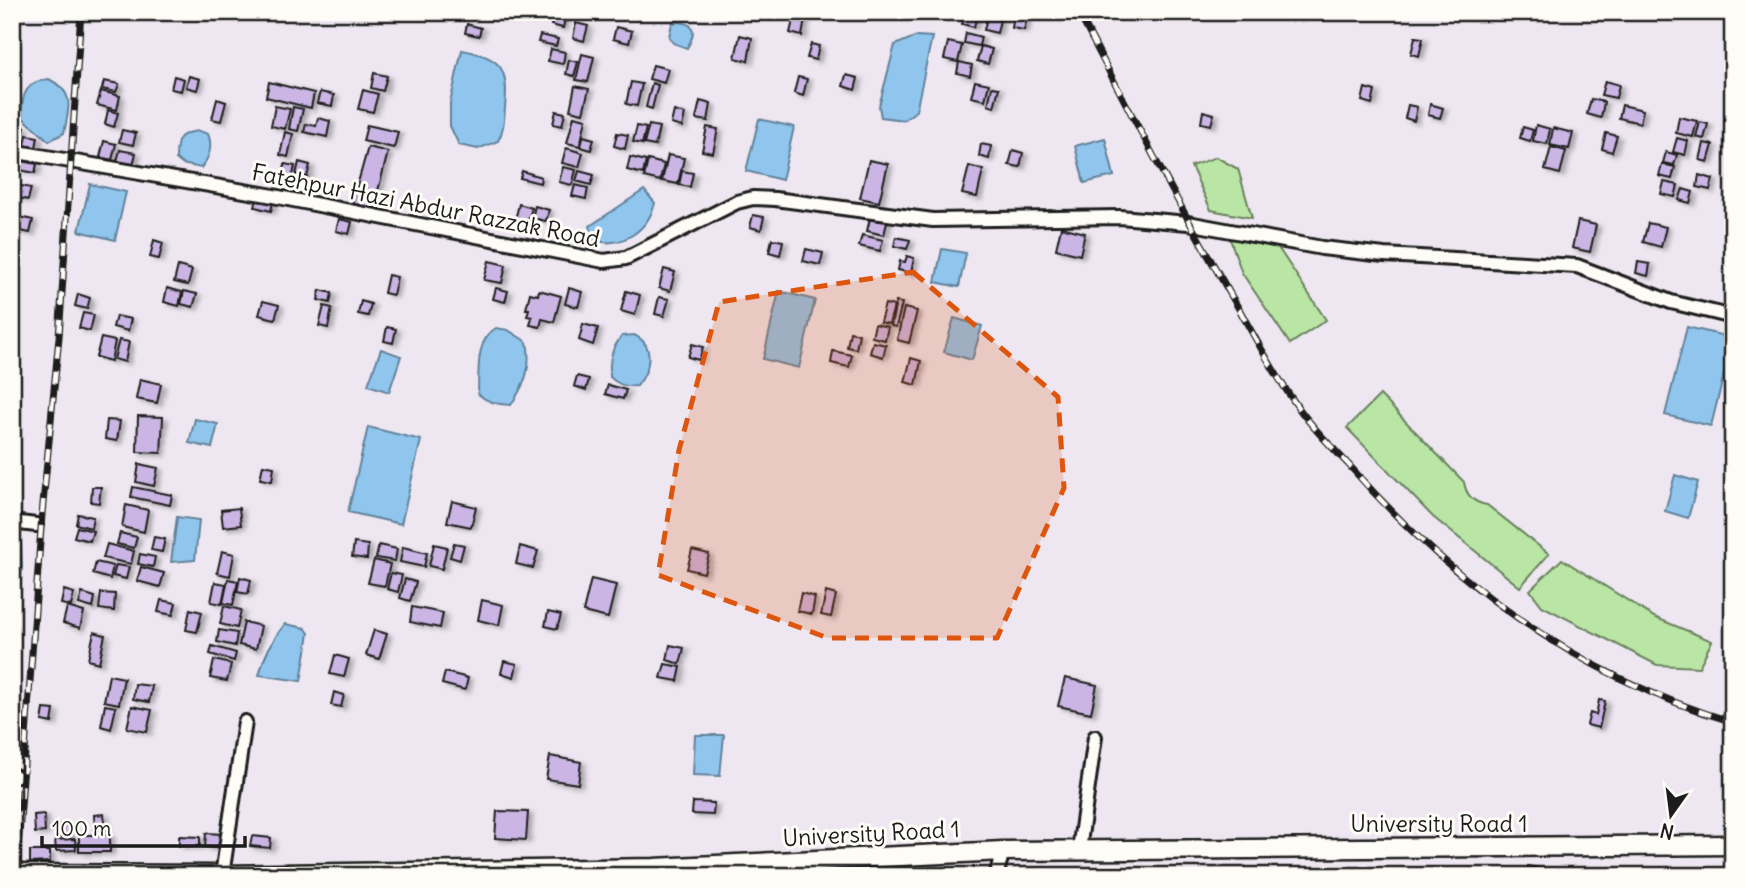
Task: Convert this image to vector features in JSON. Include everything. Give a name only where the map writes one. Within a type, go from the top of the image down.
[{"type":"main road","name":"University Road 1","points":[[12,874],[222,875],[654,868],[1003,851],[1733,845]]},
{"type":"street","name":"Fatehpur Hazi Abdur Razzak Road","points":[[12,151],[268,195],[604,261],[625,258],[737,202],[753,198],[775,199],[933,220],[1120,217],[1188,223],[1322,248],[1384,255],[1577,265],[1671,302],[1733,317]]},
{"type":"street","points":[[12,522],[36,525]]},
{"type":"street","points":[[222,875],[245,722]]},
{"type":"street","points":[[1079,850],[1095,737]]},
{"type":"street","points":[[996,876],[1003,851]]},
{"type":"highlighted area","points":[[913,272],[1058,397],[1064,488],[997,638],[828,638],[658,575],[679,450],[719,302]]},
{"type":"green space","points":[[1216,157],[1238,169],[1252,218],[1211,210],[1191,166]]},
{"type":"green space","points":[[1229,236],[1258,239],[1279,249],[1326,320],[1290,344],[1242,273]]},
{"type":"green space","points":[[1380,395],[1464,482],[1471,498],[1487,505],[1549,554],[1520,587],[1433,517],[1347,428]]},
{"type":"green space","points":[[1562,559],[1654,617],[1712,641],[1699,667],[1657,665],[1542,606],[1530,590]]},
{"type":"water","points":[[672,23],[690,25],[693,31],[687,48],[673,43],[669,37]]},
{"type":"water","points":[[917,36],[932,37],[916,111],[904,120],[881,117],[879,106],[895,45]]},
{"type":"water","points":[[462,50],[494,61],[504,74],[506,83],[504,121],[500,137],[498,141],[478,149],[459,145],[450,126],[450,103]]},
{"type":"water","points":[[49,79],[58,84],[67,96],[69,109],[64,133],[49,141],[22,117],[22,109],[26,90],[41,80]]},
{"type":"water","points":[[759,119],[794,127],[782,180],[746,171]]},
{"type":"water","points":[[199,131],[208,134],[209,138],[210,147],[206,160],[201,168],[182,164],[176,159],[178,141],[187,133]]},
{"type":"water","points":[[1105,138],[1114,176],[1084,183],[1075,146]]},
{"type":"water","points":[[90,184],[126,192],[115,240],[79,231]]},
{"type":"water","points":[[644,190],[655,203],[652,213],[640,229],[614,242],[594,240],[590,226]]},
{"type":"water","points":[[942,249],[966,253],[959,287],[935,282]]},
{"type":"water","points":[[779,291],[815,300],[799,368],[763,359]]},
{"type":"water","points":[[954,318],[982,326],[972,360],[944,352]]},
{"type":"water","points":[[1687,327],[1733,338],[1711,426],[1665,415]]},
{"type":"water","points":[[496,328],[508,330],[527,342],[529,360],[526,375],[511,405],[493,402],[478,394],[481,348],[489,333]]},
{"type":"water","points":[[634,335],[646,345],[648,365],[637,386],[626,386],[610,377],[610,360],[622,336]]},
{"type":"water","points":[[381,349],[401,356],[389,392],[368,385]]},
{"type":"water","points":[[195,419],[218,424],[212,448],[189,443]]},
{"type":"water","points":[[368,427],[421,440],[401,524],[348,512]]},
{"type":"water","points":[[1675,475],[1698,482],[1688,518],[1665,511]]},
{"type":"water","points":[[177,517],[199,520],[195,560],[171,562]]},
{"type":"water","points":[[12,529],[17,531],[21,544],[22,568],[12,633]]},
{"type":"water","points":[[285,624],[305,628],[309,633],[301,681],[259,675],[269,648]]},
{"type":"water","points":[[695,735],[724,735],[720,776],[693,775]]},
{"type":"building","points":[[554,12],[566,15],[563,28],[551,25]]},
{"type":"building","points":[[965,12],[977,15],[974,27],[962,24]]},
{"type":"building","points":[[1014,15],[1027,18],[1024,30],[1012,28]]},
{"type":"building","points":[[794,16],[805,19],[802,36],[790,33]]},
{"type":"building","points":[[987,17],[1000,20],[997,33],[984,30]]},
{"type":"building","points":[[576,23],[588,26],[584,41],[573,38]]},
{"type":"building","points":[[467,24],[481,28],[479,36],[465,33]]},
{"type":"building","points":[[616,27],[632,31],[629,43],[613,39]]},
{"type":"building","points":[[966,33],[981,37],[979,46],[964,43]]},
{"type":"building","points":[[540,35],[558,39],[556,46],[538,42]]},
{"type":"building","points":[[740,35],[752,38],[748,61],[735,58]]},
{"type":"building","points":[[1415,37],[1423,38],[1419,56],[1411,54]]},
{"type":"building","points":[[948,42],[962,45],[958,62],[944,59]]},
{"type":"building","points":[[811,44],[819,46],[816,60],[807,58]]},
{"type":"building","points":[[981,46],[992,49],[988,64],[977,61]]},
{"type":"building","points":[[551,49],[565,52],[563,64],[548,61]]},
{"type":"building","points":[[582,54],[594,57],[588,82],[576,80]]},
{"type":"building","points":[[569,60],[578,62],[574,76],[566,74]]},
{"type":"building","points":[[959,62],[972,65],[970,76],[957,73]]},
{"type":"building","points":[[653,65],[668,69],[664,83],[649,79]]},
{"type":"building","points":[[374,73],[387,76],[383,91],[371,88]]},
{"type":"building","points":[[846,75],[858,78],[855,90],[843,86]]},
{"type":"building","points":[[174,76],[184,79],[181,91],[171,89]]},
{"type":"building","points":[[189,76],[200,79],[197,90],[186,87]]},
{"type":"building","points":[[798,77],[807,79],[803,96],[794,93]]},
{"type":"building","points":[[104,81],[119,84],[116,92],[102,89]]},
{"type":"building","points":[[975,81],[989,84],[985,100],[971,97]]},
{"type":"building","points":[[1605,81],[1619,85],[1616,98],[1601,95]]},
{"type":"building","points":[[269,82],[314,93],[311,108],[266,97]]},
{"type":"building","points":[[631,82],[642,84],[637,106],[626,104]]},
{"type":"building","points":[[652,83],[658,85],[652,109],[646,107]]},
{"type":"building","points":[[575,86],[589,89],[583,113],[570,110]]},
{"type":"building","points":[[992,87],[999,88],[994,107],[988,105]]},
{"type":"building","points":[[1365,88],[1375,91],[1372,104],[1362,101]]},
{"type":"building","points":[[363,90],[378,94],[373,112],[358,109]]},
{"type":"building","points":[[101,91],[120,96],[117,110],[97,105]]},
{"type":"building","points":[[320,92],[334,95],[332,106],[317,103]]},
{"type":"building","points":[[217,99],[226,102],[221,121],[212,119]]},
{"type":"building","points":[[1591,99],[1604,102],[1601,118],[1587,114]]},
{"type":"building","points":[[700,101],[711,104],[708,121],[696,119]]},
{"type":"building","points":[[1430,104],[1443,108],[1440,118],[1428,115]]},
{"type":"building","points":[[1408,105],[1417,107],[1414,121],[1405,118]]},
{"type":"building","points":[[1622,105],[1643,110],[1640,123],[1619,118]]},
{"type":"building","points":[[275,106],[290,109],[285,129],[271,126]]},
{"type":"building","points":[[293,107],[303,109],[298,131],[289,129]]},
{"type":"building","points":[[108,110],[118,113],[114,127],[105,124]]},
{"type":"building","points":[[556,111],[565,113],[562,126],[553,124]]},
{"type":"building","points":[[674,111],[685,114],[682,127],[671,124]]},
{"type":"building","points":[[1203,111],[1214,114],[1211,125],[1201,123]]},
{"type":"building","points":[[574,116],[586,119],[580,146],[567,143]]},
{"type":"building","points":[[1679,117],[1697,121],[1693,137],[1676,133]]},
{"type":"building","points":[[318,118],[330,121],[327,137],[304,132],[306,124],[316,126]]},
{"type":"building","points":[[1700,122],[1708,124],[1704,139],[1696,137]]},
{"type":"building","points":[[12,125],[25,127],[19,151],[12,150]]},
{"type":"building","points":[[367,125],[398,132],[394,148],[363,141]]},
{"type":"building","points":[[649,125],[659,127],[655,146],[644,144]]},
{"type":"building","points":[[1536,125],[1550,129],[1547,144],[1533,141]]},
{"type":"building","points":[[637,126],[646,128],[642,144],[633,142]]},
{"type":"building","points":[[707,127],[718,129],[713,153],[702,151]]},
{"type":"building","points":[[1523,127],[1533,130],[1530,141],[1520,138]]},
{"type":"building","points":[[1553,128],[1573,133],[1569,149],[1550,145]]},
{"type":"building","points":[[122,130],[136,133],[133,145],[119,142]]},
{"type":"building","points":[[285,132],[293,134],[288,157],[280,155]]},
{"type":"building","points":[[617,133],[628,135],[625,149],[614,146]]},
{"type":"building","points":[[1606,133],[1617,136],[1612,152],[1602,149]]},
{"type":"building","points":[[27,135],[38,137],[35,153],[24,150]]},
{"type":"building","points":[[583,136],[594,139],[591,150],[581,147]]},
{"type":"building","points":[[1677,138],[1688,141],[1685,155],[1673,152]]},
{"type":"building","points":[[104,141],[116,144],[112,160],[100,157]]},
{"type":"building","points":[[1704,143],[1713,145],[1708,162],[1700,160]]},
{"type":"building","points":[[981,144],[991,146],[989,159],[979,156]]},
{"type":"building","points":[[368,147],[388,152],[373,210],[352,204]]},
{"type":"building","points":[[1551,147],[1566,151],[1560,174],[1545,170]]},
{"type":"building","points":[[566,148],[583,153],[579,167],[562,163]]},
{"type":"building","points":[[120,150],[136,153],[133,165],[117,161]]},
{"type":"building","points":[[1013,150],[1023,153],[1020,167],[1009,165]]},
{"type":"building","points":[[1666,152],[1677,155],[1674,165],[1663,163]]},
{"type":"building","points":[[668,155],[684,158],[678,184],[662,181]]},
{"type":"building","points":[[630,157],[646,161],[643,174],[627,170]]},
{"type":"building","points":[[648,160],[664,164],[660,181],[644,177]]},
{"type":"building","points":[[869,160],[888,164],[879,202],[860,198]]},
{"type":"building","points":[[22,161],[37,164],[35,173],[20,170]]},
{"type":"building","points":[[299,162],[310,165],[307,177],[296,175]]},
{"type":"building","points":[[285,164],[295,166],[291,183],[282,180]]},
{"type":"building","points":[[1662,164],[1675,167],[1672,179],[1659,176]]},
{"type":"building","points":[[969,166],[983,170],[977,197],[962,194]]},
{"type":"building","points":[[563,167],[576,170],[572,185],[559,182]]},
{"type":"building","points":[[522,171],[541,177],[540,183],[520,178]]},
{"type":"building","points":[[579,171],[594,175],[591,185],[576,181]]},
{"type":"building","points":[[682,171],[693,173],[690,187],[679,185]]},
{"type":"building","points":[[1699,175],[1713,179],[1710,190],[1697,187]]},
{"type":"building","points":[[1664,182],[1678,185],[1675,197],[1661,194]]},
{"type":"building","points":[[17,185],[31,188],[28,200],[15,197]]},
{"type":"building","points":[[575,185],[588,188],[586,199],[572,196]]},
{"type":"building","points":[[1683,189],[1693,192],[1690,203],[1679,200]]},
{"type":"building","points":[[257,198],[273,202],[271,211],[255,207]]},
{"type":"building","points":[[519,204],[532,208],[527,223],[515,220]]},
{"type":"building","points":[[535,206],[549,210],[546,221],[532,218]]},
{"type":"building","points":[[871,214],[888,218],[884,235],[867,231]]},
{"type":"building","points":[[753,215],[764,217],[761,230],[750,227]]},
{"type":"building","points":[[19,217],[33,220],[30,233],[16,230]]},
{"type":"building","points":[[339,219],[352,222],[349,234],[336,231]]},
{"type":"building","points":[[1578,221],[1596,225],[1590,252],[1572,248]]},
{"type":"building","points":[[1648,223],[1666,227],[1661,247],[1643,242]]},
{"type":"building","points":[[1061,227],[1085,233],[1080,255],[1056,249]]},
{"type":"building","points":[[862,235],[883,240],[880,251],[859,246]]},
{"type":"building","points":[[896,237],[910,240],[907,249],[894,246]]},
{"type":"building","points":[[772,239],[783,241],[780,255],[769,252]]},
{"type":"building","points":[[154,240],[163,243],[159,259],[150,257]]},
{"type":"building","points":[[806,249],[823,253],[820,265],[803,261]]},
{"type":"building","points":[[907,256],[914,258],[911,273],[898,270],[900,261],[905,262]]},
{"type":"building","points":[[489,261],[506,265],[502,283],[484,280]]},
{"type":"building","points":[[1638,262],[1650,264],[1648,276],[1636,273]]},
{"type":"building","points":[[178,266],[192,270],[188,285],[174,282]]},
{"type":"building","points":[[664,269],[675,272],[670,291],[659,288]]},
{"type":"building","points":[[388,275],[397,277],[393,295],[384,293]]},
{"type":"building","points":[[167,288],[182,292],[179,306],[164,302]]},
{"type":"building","points":[[496,288],[508,291],[505,302],[493,299]]},
{"type":"building","points":[[569,288],[582,292],[578,307],[565,304]]},
{"type":"building","points":[[320,290],[332,293],[330,303],[318,300]]},
{"type":"building","points":[[539,290],[561,296],[554,322],[542,319],[540,327],[530,325],[532,317],[527,316],[529,309],[526,309],[530,293],[538,295]]},
{"type":"building","points":[[184,291],[197,294],[193,307],[181,304]]},
{"type":"building","points":[[626,291],[640,295],[635,315],[621,311]]},
{"type":"building","points":[[78,294],[90,298],[87,309],[75,306]]},
{"type":"building","points":[[659,297],[669,299],[664,316],[655,314]]},
{"type":"building","points":[[263,301],[279,305],[275,319],[259,315]]},
{"type":"building","points":[[361,301],[371,304],[368,316],[358,314]]},
{"type":"building","points":[[896,302],[902,303],[896,327],[891,326]]},
{"type":"building","points":[[885,304],[894,306],[889,324],[880,322]]},
{"type":"building","points":[[324,306],[332,308],[328,328],[319,326]]},
{"type":"building","points":[[904,308],[917,311],[909,343],[897,340]]},
{"type":"building","points":[[83,313],[94,315],[90,331],[79,328]]},
{"type":"building","points":[[116,316],[131,319],[128,331],[113,327]]},
{"type":"building","points":[[583,324],[598,328],[593,345],[579,340]]},
{"type":"building","points":[[875,324],[888,327],[885,340],[872,337]]},
{"type":"building","points":[[387,327],[396,329],[393,343],[384,341]]},
{"type":"building","points":[[850,332],[859,334],[856,349],[847,347]]},
{"type":"building","points":[[101,338],[115,341],[111,361],[96,357]]},
{"type":"building","points":[[119,340],[129,342],[125,362],[114,359]]},
{"type":"building","points":[[873,342],[886,345],[883,357],[870,353]]},
{"type":"building","points":[[692,344],[703,347],[699,360],[688,357]]},
{"type":"building","points":[[833,351],[852,355],[849,367],[831,363]]},
{"type":"building","points":[[911,358],[921,361],[916,385],[905,382]]},
{"type":"building","points":[[577,376],[589,379],[586,390],[574,386]]},
{"type":"building","points":[[140,379],[161,384],[157,403],[136,399]]},
{"type":"building","points":[[608,385],[626,390],[623,399],[605,394]]},
{"type":"building","points":[[138,416],[163,417],[161,453],[137,452]]},
{"type":"building","points":[[107,420],[120,421],[117,441],[105,439]]},
{"type":"building","points":[[139,464],[158,468],[154,486],[136,482]]},
{"type":"building","points":[[263,465],[274,467],[272,481],[260,479]]},
{"type":"building","points":[[92,487],[101,487],[99,503],[91,502]]},
{"type":"building","points":[[133,487],[172,495],[170,505],[131,497]]},
{"type":"building","points":[[452,501],[476,507],[471,527],[447,522]]},
{"type":"building","points":[[126,505],[148,510],[144,532],[122,527]]},
{"type":"building","points":[[239,508],[241,525],[223,527],[221,510]]},
{"type":"building","points":[[78,514],[93,517],[91,528],[76,524]]},
{"type":"building","points":[[77,527],[93,531],[90,541],[74,537]]},
{"type":"building","points":[[120,533],[137,537],[134,548],[117,544]]},
{"type":"building","points":[[154,537],[165,539],[162,552],[151,550]]},
{"type":"building","points":[[354,543],[368,545],[367,559],[352,557]]},
{"type":"building","points":[[454,543],[464,545],[460,560],[450,557]]},
{"type":"building","points":[[107,544],[134,551],[131,564],[103,558]]},
{"type":"building","points":[[434,544],[447,547],[442,569],[429,566]]},
{"type":"building","points":[[379,545],[397,549],[395,561],[376,558]]},
{"type":"building","points":[[520,546],[538,551],[533,568],[516,564]]},
{"type":"building","points":[[403,547],[427,553],[424,567],[400,562]]},
{"type":"building","points":[[692,550],[709,554],[704,573],[687,569]]},
{"type":"building","points":[[222,551],[234,554],[230,576],[217,573]]},
{"type":"building","points":[[140,554],[155,557],[153,567],[138,564]]},
{"type":"building","points":[[374,560],[390,564],[385,586],[368,583]]},
{"type":"building","points":[[96,562],[113,566],[110,579],[93,574]]},
{"type":"building","points":[[116,565],[129,567],[126,579],[113,576]]},
{"type":"building","points":[[141,567],[164,573],[160,587],[137,581]]},
{"type":"building","points":[[391,573],[402,575],[398,592],[387,589]]},
{"type":"building","points":[[240,577],[251,580],[248,594],[237,592]]},
{"type":"building","points":[[228,579],[238,581],[233,605],[223,603]]},
{"type":"building","points":[[405,579],[416,582],[410,601],[400,598]]},
{"type":"building","points":[[591,579],[616,585],[608,618],[583,612]]},
{"type":"building","points":[[215,582],[226,584],[222,604],[211,602]]},
{"type":"building","points":[[64,590],[74,593],[71,606],[61,604]]},
{"type":"building","points":[[826,592],[836,595],[831,617],[821,615]]},
{"type":"building","points":[[82,593],[95,597],[93,608],[79,604]]},
{"type":"building","points":[[101,593],[115,594],[114,611],[99,609]]},
{"type":"building","points":[[801,593],[815,597],[812,614],[797,611]]},
{"type":"building","points":[[161,600],[176,603],[173,615],[158,612]]},
{"type":"building","points":[[482,600],[503,605],[499,625],[478,620]]},
{"type":"building","points":[[224,606],[241,610],[237,628],[220,624]]},
{"type":"building","points":[[67,607],[84,612],[80,628],[63,623]]},
{"type":"building","points":[[412,607],[443,613],[440,628],[410,622]]},
{"type":"building","points":[[190,609],[202,612],[197,632],[186,630]]},
{"type":"building","points":[[548,612],[561,615],[557,629],[545,626]]},
{"type":"building","points":[[244,622],[261,626],[256,649],[239,645]]},
{"type":"building","points":[[219,630],[237,633],[235,646],[217,642]]},
{"type":"building","points":[[374,630],[387,634],[379,659],[366,655]]},
{"type":"building","points":[[94,632],[105,635],[99,663],[88,660]]},
{"type":"building","points":[[670,645],[684,648],[680,664],[667,660]]},
{"type":"building","points":[[212,646],[236,653],[234,661],[210,654]]},
{"type":"building","points":[[335,655],[349,659],[344,677],[330,674]]},
{"type":"building","points":[[214,660],[231,664],[227,681],[210,678]]},
{"type":"building","points":[[504,661],[517,664],[514,677],[501,673]]},
{"type":"building","points":[[665,664],[681,667],[678,681],[661,678]]},
{"type":"building","points":[[445,672],[468,678],[465,690],[442,684]]},
{"type":"building","points":[[109,675],[124,678],[119,704],[104,701]]},
{"type":"building","points":[[1065,678],[1097,685],[1091,713],[1058,706]]},
{"type":"building","points":[[135,684],[152,686],[149,702],[133,699]]},
{"type":"building","points":[[334,692],[344,695],[341,707],[331,705]]},
{"type":"building","points":[[1599,700],[1605,701],[1599,728],[1587,725],[1590,713],[1596,715]]},
{"type":"building","points":[[105,705],[116,707],[111,729],[101,726]]},
{"type":"building","points":[[132,706],[152,710],[147,732],[127,728]]},
{"type":"building","points":[[44,709],[54,710],[52,723],[42,721]]},
{"type":"building","points":[[550,756],[581,762],[578,784],[546,779]]},
{"type":"building","points":[[693,802],[714,803],[713,815],[692,814]]},
{"type":"building","points":[[497,811],[528,812],[526,840],[495,838]]},
{"type":"building","points":[[44,814],[45,832],[35,833],[34,815]]},
{"type":"building","points":[[104,814],[106,831],[95,832],[94,815]]},
{"type":"building","points":[[56,825],[70,825],[70,837],[56,837]]},
{"type":"building","points":[[206,833],[222,834],[220,848],[205,847]]},
{"type":"building","points":[[79,835],[110,835],[110,852],[79,852]]},
{"type":"building","points":[[179,836],[200,837],[200,846],[179,846]]},
{"type":"building","points":[[252,836],[271,838],[270,848],[250,846]]},
{"type":"building","points":[[75,839],[76,850],[56,851],[55,840]]},
{"type":"building","points":[[30,851],[50,851],[50,862],[30,863]]},
{"type":"building","points":[[1528,866],[1549,870],[1548,876],[1526,876]]},
{"type":"railway","points":[[16,876],[42,514],[59,337],[81,12]]},
{"type":"railway","points":[[1078,12],[1177,199],[1265,355],[1299,409],[1326,441],[1431,548],[1475,586],[1522,621],[1571,652],[1623,679],[1677,703],[1733,722]]}]
